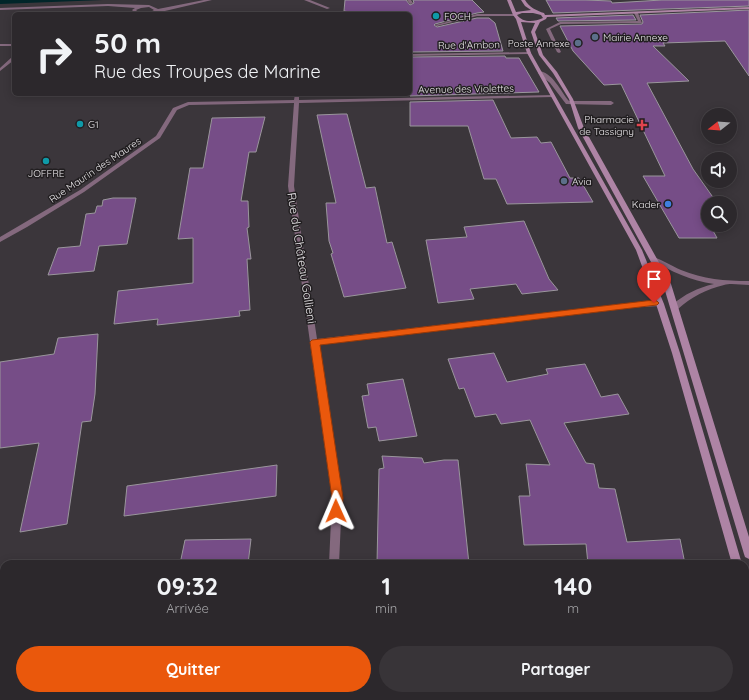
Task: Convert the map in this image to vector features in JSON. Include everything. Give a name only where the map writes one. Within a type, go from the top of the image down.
[{"type":"main road","points":[[509,0],[529,53],[639,250],[660,304],[676,353],[736,560]]},
{"type":"main road","points":[[523,0],[527,7],[545,16],[749,8]]},
{"type":"main road","points":[[516,16],[523,11],[535,12]]},
{"type":"main road","points":[[516,16],[527,21],[538,21],[544,19],[545,16]]},
{"type":"main road","points":[[538,21],[533,32],[541,55],[555,72],[573,103],[581,128],[666,284],[675,307],[749,554]]},
{"type":"street","points":[[0,10],[108,6],[153,7],[195,0]]},
{"type":"street","points":[[152,12],[210,0]]},
{"type":"street","points":[[306,0],[328,8]]},
{"type":"street","points":[[0,10],[97,8],[134,10],[143,7]]},
{"type":"street","points":[[153,7],[156,8],[156,11]]},
{"type":"street","points":[[559,52],[548,29],[560,23],[642,22],[636,12]]},
{"type":"street","points":[[437,25],[477,15],[516,16]]},
{"type":"street","points":[[0,45],[12,45]]},
{"type":"street","name":"Rue d'Ambon","points":[[412,55],[529,53]]},
{"type":"street","points":[[0,70],[12,60]]},
{"type":"street","points":[[540,72],[548,76],[561,96],[568,103],[611,104]]},
{"type":"street","name":"Rue du Château Gallieni","points":[[297,96],[291,186],[337,498],[334,560]]},
{"type":"street","name":"Avenue des Violettes","points":[[188,104],[553,96]]},
{"type":"street","name":"Rue Maurin des Maures","points":[[0,240],[82,191],[158,137],[176,109],[188,104]]},
{"type":"street","points":[[653,259],[672,270],[695,279],[725,283],[749,283]]},
{"type":"street","points":[[675,307],[687,295],[704,288],[725,283]]},
{"type":"street","points":[[315,342],[623,306],[660,304]]},
{"type":"water","points":[[0,0],[103,0],[0,4]]},
{"type":"building","points":[[345,0],[406,0],[410,5],[414,3],[413,0],[472,0],[484,12],[434,25],[437,27],[477,18],[489,18],[495,23],[503,51],[412,52],[412,12],[344,11]]},
{"type":"building","points":[[546,0],[611,1],[612,3],[662,0],[749,0],[749,6],[553,13]]},
{"type":"building","points":[[749,10],[749,76],[725,41],[663,43],[665,46],[653,46],[689,81],[647,83],[693,169],[701,180],[701,188],[706,188],[712,196],[701,196],[701,232],[714,232],[717,238],[679,238],[643,176],[665,176],[621,84],[604,85],[573,51],[560,26],[642,24],[643,22],[640,15]]},
{"type":"building","points":[[633,15],[636,20],[558,21],[556,18]]},
{"type":"building","points":[[505,56],[506,58],[519,58],[539,92],[412,96],[412,57]]},
{"type":"building","points":[[493,100],[511,138],[537,137],[541,143],[551,142],[570,178],[579,178],[593,202],[507,204],[496,179],[484,179],[468,126],[410,126],[410,102]]},
{"type":"building","points":[[347,114],[366,188],[375,187],[387,243],[392,242],[406,288],[344,297],[331,254],[333,253],[329,241],[326,203],[336,203],[317,115]]},
{"type":"building","points":[[265,117],[256,152],[249,152],[241,201],[248,201],[249,227],[247,228],[251,259],[247,259],[250,310],[239,311],[240,316],[157,325],[158,319],[114,324],[118,291],[193,283],[193,238],[178,239],[190,168],[203,168],[212,118]]},
{"type":"building","points":[[113,198],[136,198],[127,244],[99,246],[94,271],[48,275],[58,248],[80,246],[86,214],[95,213],[97,206],[102,206],[103,200]]},
{"type":"building","points":[[524,221],[549,279],[558,290],[522,294],[516,284],[470,289],[474,299],[438,303],[426,240],[467,237],[464,227]]},
{"type":"building","points":[[98,334],[95,394],[91,421],[82,422],[67,524],[20,532],[39,443],[0,448],[0,362],[54,354],[58,338]]},
{"type":"building","points":[[494,353],[507,382],[548,374],[546,369],[585,364],[601,397],[618,394],[629,414],[564,423],[586,463],[594,464],[599,488],[615,489],[627,542],[680,539],[684,560],[588,560],[586,544],[524,545],[519,496],[530,496],[526,464],[550,465],[530,420],[501,424],[496,414],[475,417],[464,388],[459,389],[448,359]]},
{"type":"building","points":[[403,379],[417,436],[379,441],[376,427],[368,428],[362,396],[369,395],[367,384]]},
{"type":"building","points":[[382,456],[422,458],[424,463],[444,460],[458,460],[469,560],[377,560],[379,469],[384,468]]},
{"type":"building","points":[[277,465],[276,496],[124,516],[127,486]]},
{"type":"building","points":[[251,539],[248,560],[181,560],[185,540]]},
{"type":"place","name":"FOCH","points":[[436,16]]},
{"type":"place","name":"Mairie Annexe","points":[[595,37]]},
{"type":"place","name":"Poste Annexe","points":[[578,43]]},
{"type":"place","name":"G1","points":[[80,124]]},
{"type":"place","name":"Pharmacie de Tassigny","points":[[642,125]]},
{"type":"place","name":"JOFFRE","points":[[46,161]]},
{"type":"place","name":"Avia","points":[[564,181]]},
{"type":"place","name":"Kader","points":[[668,204]]},
{"type":"route","points":[[336,511],[337,498],[315,342],[654,303]]}]
